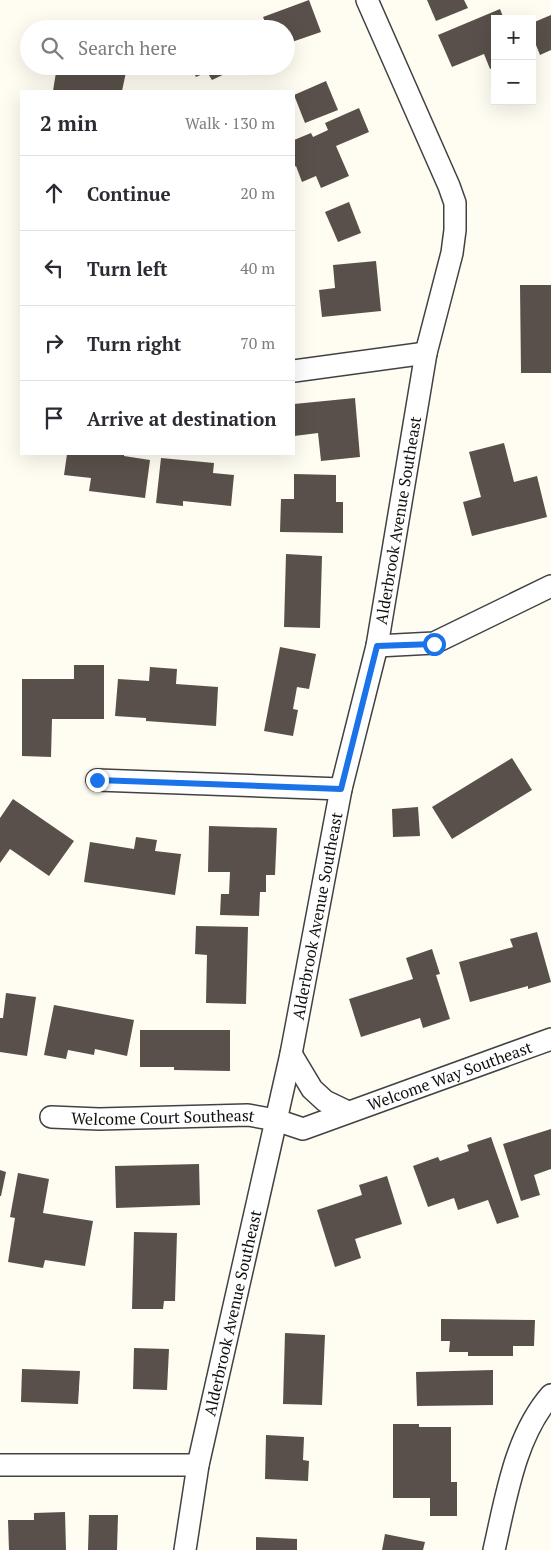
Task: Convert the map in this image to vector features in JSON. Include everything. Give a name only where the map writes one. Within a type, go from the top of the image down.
[{"type":"street","name":"Alderbrook Avenue Southeast","points":[[185,1550],[198,1465],[291,1054],[341,789],[377,646],[426,353],[452,252],[455,230],[455,203],[446,179],[367,0]]},
{"type":"street","points":[[295,371],[426,353]]},
{"type":"street","points":[[377,646],[434,644],[551,586]]},
{"type":"street","points":[[97,780],[341,789]]},
{"type":"street","name":"Welcome Way Southeast","points":[[276,1120],[303,1129],[551,1039]]},
{"type":"street","name":"Welcome Way Southeast","points":[[291,1054],[312,1089],[325,1101],[348,1112]]},
{"type":"street","name":"Welcome Court Southeast","points":[[51,1117],[99,1119],[248,1115],[276,1120]]},
{"type":"street","points":[[494,1550],[513,1467],[534,1420],[551,1395]]},
{"type":"street","points":[[0,1465],[198,1465]]},
{"type":"building","points":[[309,0],[321,32],[295,41],[295,20],[264,20],[263,17]]},
{"type":"building","points":[[427,0],[464,0],[468,8],[436,21]]},
{"type":"building","points":[[500,9],[502,15],[491,15],[490,69],[484,54],[452,67],[438,35]]},
{"type":"building","points":[[551,15],[551,50],[540,55],[536,45],[536,21]]},
{"type":"building","points":[[56,75],[125,75],[122,90],[53,90]]},
{"type":"building","points":[[209,75],[223,75],[212,80]]},
{"type":"building","points":[[326,81],[338,110],[305,123],[295,95]]},
{"type":"building","points":[[359,108],[369,132],[336,146],[349,176],[321,188],[316,176],[302,182],[295,166],[295,140],[311,133],[313,137],[328,130],[325,123]]},
{"type":"building","points":[[349,202],[361,233],[338,242],[325,212]]},
{"type":"building","points":[[376,261],[381,311],[322,317],[319,290],[335,288],[333,265]]},
{"type":"building","points":[[520,285],[551,285],[551,373],[521,373]]},
{"type":"building","points":[[355,398],[360,457],[321,461],[318,433],[295,436],[295,404]]},
{"type":"building","points":[[504,443],[514,482],[537,476],[547,517],[472,536],[463,502],[481,497],[469,452]]},
{"type":"building","points":[[67,455],[124,455],[150,460],[145,498],[89,491],[91,478],[64,475]]},
{"type":"building","points":[[161,458],[214,463],[213,473],[234,475],[231,506],[183,501],[183,506],[156,503]]},
{"type":"building","points":[[294,474],[336,475],[336,502],[343,502],[343,533],[280,532],[281,499],[294,499]]},
{"type":"building","points":[[286,554],[322,556],[320,628],[284,627]]},
{"type":"building","points":[[280,647],[316,654],[309,689],[297,687],[293,709],[298,710],[293,736],[264,731]]},
{"type":"building","points":[[74,665],[104,665],[104,719],[52,719],[51,757],[22,756],[22,679],[74,679]]},
{"type":"building","points":[[150,667],[177,669],[176,684],[218,687],[216,726],[146,721],[146,718],[115,716],[118,679],[149,681]]},
{"type":"building","points":[[512,758],[532,790],[452,839],[432,807]]},
{"type":"building","points":[[13,799],[74,841],[49,876],[10,849],[0,863],[0,818]]},
{"type":"building","points":[[418,807],[420,836],[393,837],[392,809]]},
{"type":"building","points":[[209,826],[277,828],[275,875],[266,875],[266,892],[260,892],[259,916],[220,915],[221,894],[229,894],[230,872],[208,872]]},
{"type":"building","points":[[136,837],[157,840],[155,851],[181,854],[175,895],[84,882],[90,842],[134,849]]},
{"type":"building","points":[[196,926],[248,927],[246,1004],[206,1003],[207,955],[195,954]]},
{"type":"building","points":[[537,932],[551,982],[528,989],[528,986],[470,1002],[459,962],[513,947],[510,939]]},
{"type":"building","points":[[432,949],[440,974],[436,975],[450,1019],[423,1028],[420,1018],[361,1037],[349,999],[413,979],[406,958]]},
{"type":"building","points":[[6,993],[36,997],[27,1056],[0,1052],[0,1018],[3,1018]]},
{"type":"building","points":[[54,1005],[134,1020],[127,1056],[95,1049],[94,1055],[68,1050],[66,1059],[44,1055]]},
{"type":"building","points":[[140,1030],[230,1030],[230,1071],[174,1070],[174,1067],[140,1067]]},
{"type":"building","points":[[551,1129],[551,1169],[534,1175],[540,1195],[521,1201],[503,1144]]},
{"type":"building","points":[[491,1137],[519,1217],[497,1224],[488,1200],[458,1210],[454,1198],[428,1207],[413,1166],[438,1157],[440,1161],[469,1151],[467,1145]]},
{"type":"building","points":[[199,1164],[200,1205],[116,1208],[115,1166]]},
{"type":"building","points":[[0,1170],[6,1172],[1,1196],[0,1196]]},
{"type":"building","points":[[18,1173],[49,1179],[43,1213],[93,1221],[85,1266],[45,1260],[43,1268],[8,1262],[15,1218],[10,1217]]},
{"type":"building","points":[[387,1176],[402,1224],[355,1239],[361,1258],[335,1267],[317,1210],[362,1195],[359,1185]]},
{"type":"building","points":[[134,1232],[177,1233],[175,1301],[164,1301],[163,1309],[132,1309]]},
{"type":"building","points":[[441,1319],[535,1320],[534,1346],[513,1346],[513,1356],[468,1356],[468,1352],[449,1352],[450,1341],[441,1341]]},
{"type":"building","points":[[285,1333],[325,1335],[322,1405],[283,1404]]},
{"type":"building","points":[[134,1348],[169,1349],[167,1390],[133,1389]]},
{"type":"building","points":[[22,1369],[80,1371],[78,1404],[21,1402]]},
{"type":"building","points":[[493,1370],[493,1405],[417,1406],[416,1372]]},
{"type":"building","points":[[393,1424],[419,1424],[419,1427],[451,1427],[451,1482],[457,1482],[457,1516],[430,1516],[430,1498],[393,1498]]},
{"type":"building","points":[[266,1435],[304,1437],[303,1460],[309,1461],[308,1481],[265,1479]]},
{"type":"building","points":[[65,1512],[66,1550],[9,1550],[8,1520],[34,1520],[34,1513]]},
{"type":"building","points":[[89,1515],[118,1515],[117,1550],[88,1550]]},
{"type":"building","points":[[385,1534],[425,1542],[423,1550],[382,1550]]},
{"type":"building","points":[[256,1537],[297,1539],[297,1550],[256,1550]]},
{"type":"route","points":[[97,780],[341,789],[377,646],[434,644]]}]
